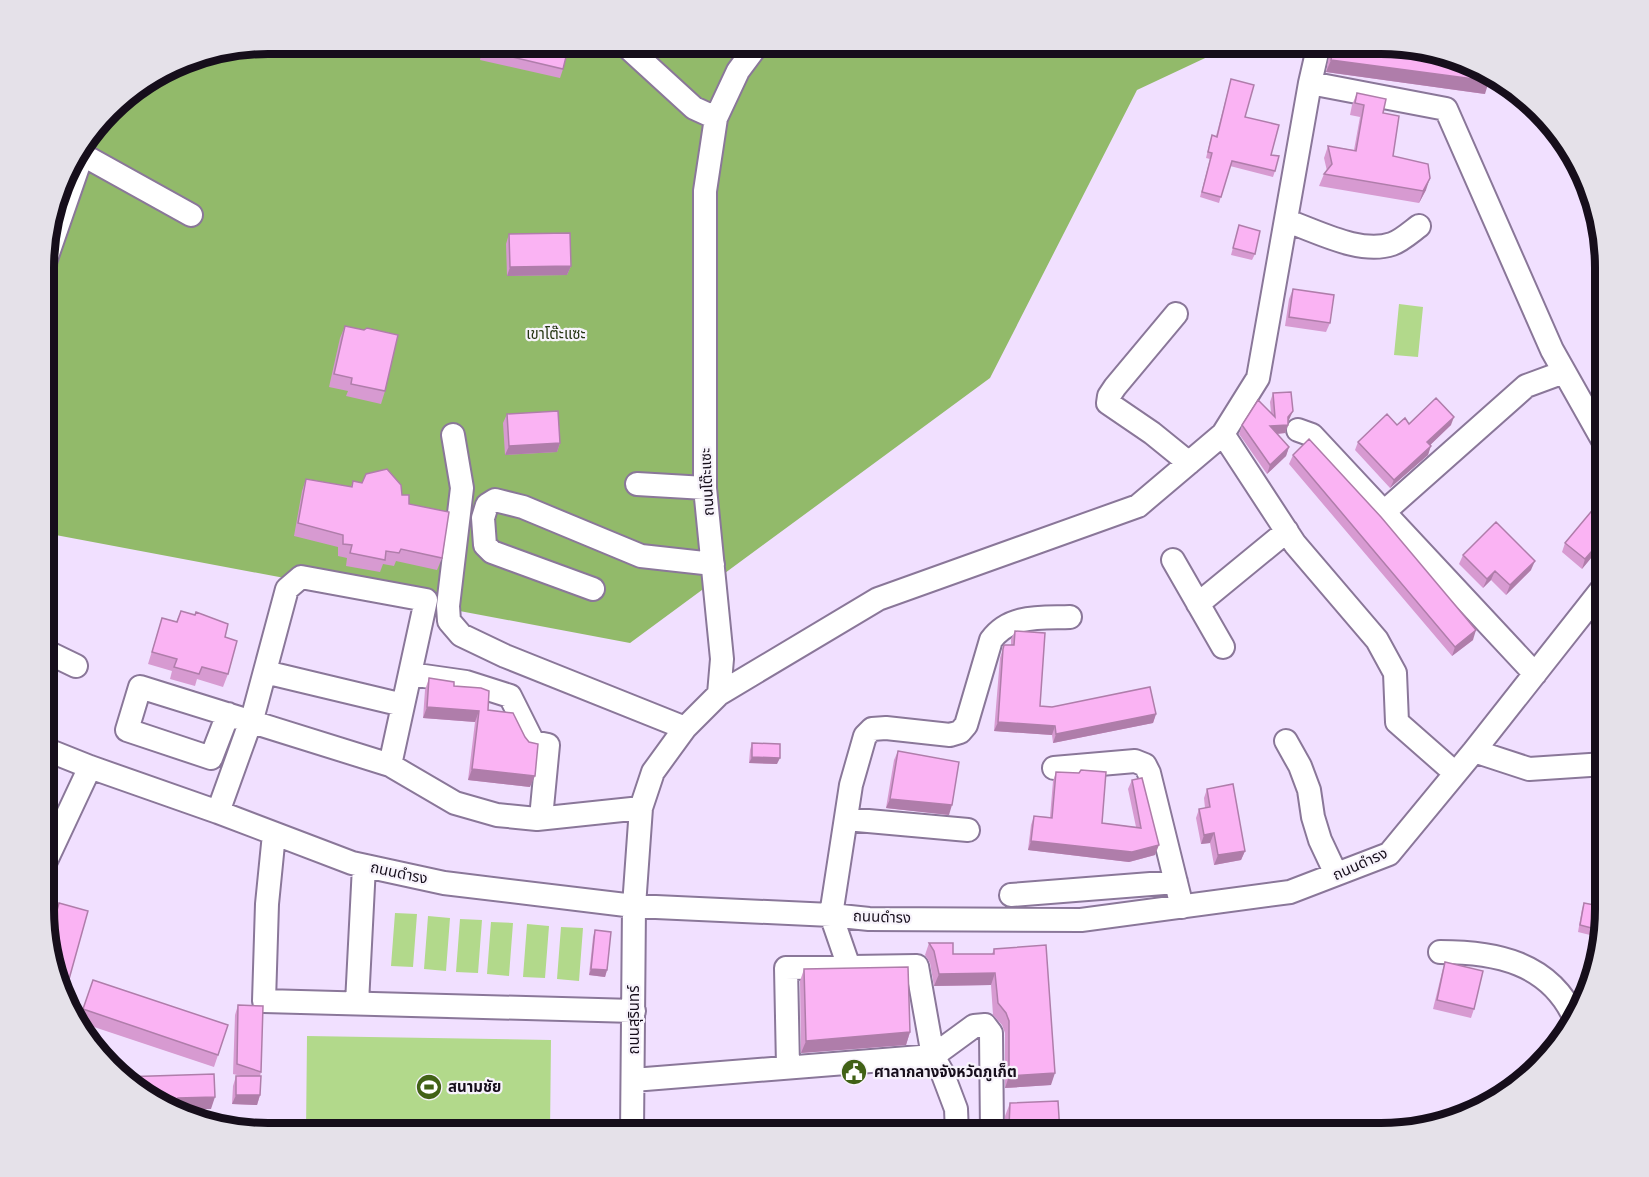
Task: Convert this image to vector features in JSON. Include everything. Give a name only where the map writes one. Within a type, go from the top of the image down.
[{"type":"street","points":[[635,54],[694,108],[716,118]]},
{"type":"street","name":"ถนนโต๊ะแซะ","points":[[719,694],[722,659],[705,488],[705,191],[716,118],[738,71],[751,54]]},
{"type":"street","points":[[634,906],[641,808],[653,772],[685,728],[719,694],[878,599],[1138,506],[1222,434],[1258,378],[1317,54]]},
{"type":"street","points":[[1310,83],[1446,109],[1551,350],[1595,426]]},
{"type":"street","points":[[85,157],[190,214]]},
{"type":"street","points":[[59,222],[76,174]]},
{"type":"street","points":[[1287,221],[1355,245],[1368,247],[1394,244],[1419,226]]},
{"type":"street","points":[[1176,314],[1115,387],[1109,396],[1108,403],[1152,433],[1189,463]]},
{"type":"street","points":[[1384,512],[1526,386],[1564,372]]},
{"type":"street","points":[[1298,430],[1312,435],[1535,674]]},
{"type":"street","points":[[1222,434],[1295,544],[1377,640],[1395,673],[1397,722],[1455,773]]},
{"type":"street","points":[[453,435],[462,488],[448,606],[449,621],[460,635],[505,656],[685,728]]},
{"type":"street","points":[[637,484],[705,488]]},
{"type":"street","points":[[593,589],[492,552],[485,545],[483,518],[487,505],[495,500],[524,507],[641,556],[713,564]]},
{"type":"street","points":[[1198,604],[1287,531]]},
{"type":"street","points":[[1173,560],[1223,647]]},
{"type":"street","points":[[218,812],[251,720],[287,589],[301,577],[426,600],[390,765]]},
{"type":"street","name":"ถนนดำรง","points":[[54,752],[90,767],[364,866],[444,883],[634,906],[831,915],[869,919],[1081,920],[1290,892],[1389,854],[1595,598]]},
{"type":"street","points":[[849,967],[831,915],[851,785],[865,736],[872,729],[886,728],[950,735],[960,732],[966,724],[991,640],[999,630],[1008,624],[1029,618],[1070,617]]},
{"type":"street","points":[[54,655],[76,666]]},
{"type":"street","points":[[265,672],[403,705]]},
{"type":"street","points":[[410,674],[466,682],[510,696],[534,742],[548,746],[541,818]]},
{"type":"street","points":[[228,714],[390,765],[455,803],[497,815],[541,818],[641,808]]},
{"type":"street","points":[[1286,741],[1300,766],[1309,790],[1313,817],[1320,840],[1336,874]]},
{"type":"street","points":[[1474,751],[1529,769],[1595,765]]},
{"type":"street","points":[[1054,768],[1135,761],[1145,765],[1149,773],[1182,907]]},
{"type":"street","points":[[54,844],[90,767]]},
{"type":"street","points":[[846,819],[968,830]]},
{"type":"street","points":[[274,834],[267,904],[264,1000],[634,1011]]},
{"type":"street","points":[[357,1003],[364,866]]},
{"type":"street","points":[[1011,895],[1176,882]]},
{"type":"street","name":"ถนนสุรินทร์","points":[[633,1123],[634,906]]},
{"type":"street","points":[[1440,952],[1471,952],[1494,956],[1529,967],[1554,987],[1570,1010]]},
{"type":"street","points":[[788,1066],[786,968],[917,966],[933,1056],[942,1072],[956,1109],[957,1123]]},
{"type":"street","points":[[633,1080],[933,1056],[974,1026],[985,1025],[991,1033],[992,1123]]},
{"type":"green space","name":"เขาโต๊ะแซะ","points":[[254,54],[1214,54],[1137,90],[990,378],[630,643],[54,535],[54,254],[61,212],[70,186],[90,149],[107,127],[138,98],[173,76],[212,61]]},
{"type":"green space","points":[[1399,304],[1423,307],[1418,357],[1394,355]]},
{"type":"green space","points":[[395,913],[417,914],[413,967],[391,966]]},
{"type":"green space","points":[[428,916],[450,918],[446,971],[424,969]]},
{"type":"green space","points":[[460,919],[482,920],[478,973],[456,972]]},
{"type":"green space","points":[[491,922],[513,923],[509,976],[487,974]]},
{"type":"green space","points":[[527,924],[549,926],[545,978],[523,977]]},
{"type":"green space","points":[[561,927],[583,928],[579,981],[557,979]]},
{"type":"green space","name":"สนามชัย","points":[[307,1036],[551,1040],[550,1123],[306,1123]]},
{"type":"building","points":[[500,54],[567,54],[563,69]]},
{"type":"building","points":[[1332,54],[1395,54],[1437,61],[1483,80],[1331,60]]},
{"type":"building","points":[[1231,79],[1254,85],[1245,117],[1279,125],[1271,155],[1279,156],[1275,171],[1232,161],[1221,197],[1202,192],[1212,153],[1208,152],[1212,135],[1217,137]]},
{"type":"building","points":[[1357,93],[1386,99],[1383,113],[1399,116],[1393,156],[1428,164],[1430,178],[1423,191],[1324,174],[1332,164],[1328,146],[1356,151],[1364,105],[1355,103]]},
{"type":"building","points":[[1239,225],[1260,231],[1255,254],[1233,248]]},
{"type":"building","points":[[570,233],[571,266],[510,267],[509,234]]},
{"type":"building","points":[[1293,289],[1334,295],[1330,323],[1289,317]]},
{"type":"building","points":[[345,326],[398,335],[385,391],[351,384],[352,378],[334,374]]},
{"type":"building","points":[[1291,392],[1293,411],[1288,417],[1288,425],[1270,426],[1289,447],[1270,465],[1242,425],[1258,400],[1275,417],[1273,393]]},
{"type":"building","points":[[1436,398],[1454,417],[1427,442],[1431,446],[1394,480],[1358,442],[1387,414],[1397,425],[1405,418],[1409,424]]},
{"type":"building","points":[[558,411],[560,443],[509,446],[507,414]]},
{"type":"building","points":[[1309,439],[1381,517],[1476,630],[1455,647],[1293,455]]},
{"type":"building","points":[[387,469],[401,485],[402,495],[409,495],[409,504],[449,512],[442,558],[401,549],[399,553],[386,551],[385,560],[350,553],[352,545],[343,544],[343,535],[298,523],[306,479],[352,487],[353,481],[362,483],[366,474]]},
{"type":"building","points":[[1595,507],[1595,548],[1585,559],[1565,543]]},
{"type":"building","points":[[1496,522],[1535,561],[1510,585],[1495,571],[1487,579],[1463,555]]},
{"type":"building","points":[[181,611],[195,615],[196,612],[228,624],[225,637],[237,641],[228,674],[202,667],[199,674],[174,667],[177,659],[152,652],[162,618],[177,622]]},
{"type":"building","points":[[1015,631],[1045,633],[1040,706],[1052,707],[1150,687],[1156,714],[1056,734],[1055,726],[998,722],[1003,649],[1004,645],[1014,645]]},
{"type":"building","points":[[429,678],[454,682],[454,686],[481,688],[489,691],[488,710],[513,713],[529,742],[538,744],[535,776],[472,769],[479,711],[427,707]]},
{"type":"building","points":[[752,743],[780,744],[780,758],[752,757]]},
{"type":"building","points":[[898,751],[959,762],[952,805],[890,799]]},
{"type":"building","points":[[1081,770],[1106,772],[1102,823],[1141,828],[1132,780],[1142,778],[1159,845],[1132,852],[1031,841],[1034,816],[1052,818],[1056,772],[1079,773]]},
{"type":"building","points":[[1233,784],[1245,851],[1218,855],[1214,833],[1204,835],[1199,809],[1210,807],[1207,789]]},
{"type":"building","points":[[59,903],[88,911],[68,985],[61,965],[54,922]]},
{"type":"building","points":[[1584,903],[1595,905],[1594,929],[1580,925]]},
{"type":"building","points":[[595,930],[611,932],[607,970],[591,969]]},
{"type":"building","points":[[929,943],[953,943],[953,954],[994,954],[994,949],[1046,945],[1055,1073],[1009,1076],[1009,1021],[998,1003],[995,973],[939,974],[934,951]]},
{"type":"building","points":[[1445,962],[1483,971],[1474,1009],[1437,1000]]},
{"type":"building","points":[[908,967],[910,1032],[806,1041],[804,969]]},
{"type":"building","points":[[93,980],[228,1025],[218,1055],[83,1009]]},
{"type":"building","points":[[238,1005],[263,1006],[261,1072],[237,1064]]},
{"type":"building","points":[[214,1074],[215,1097],[178,1098],[178,1103],[135,1077]]},
{"type":"building","points":[[236,1076],[261,1076],[260,1095],[236,1095]]},
{"type":"building","points":[[1058,1101],[1059,1123],[1009,1123],[1010,1103]]},
{"type":"place","name":"ศาลากลางจังหวัดภูเก็ต","points":[[854,1072]]},
{"type":"place","name":"สนามชัย","points":[[429,1087]]}]
